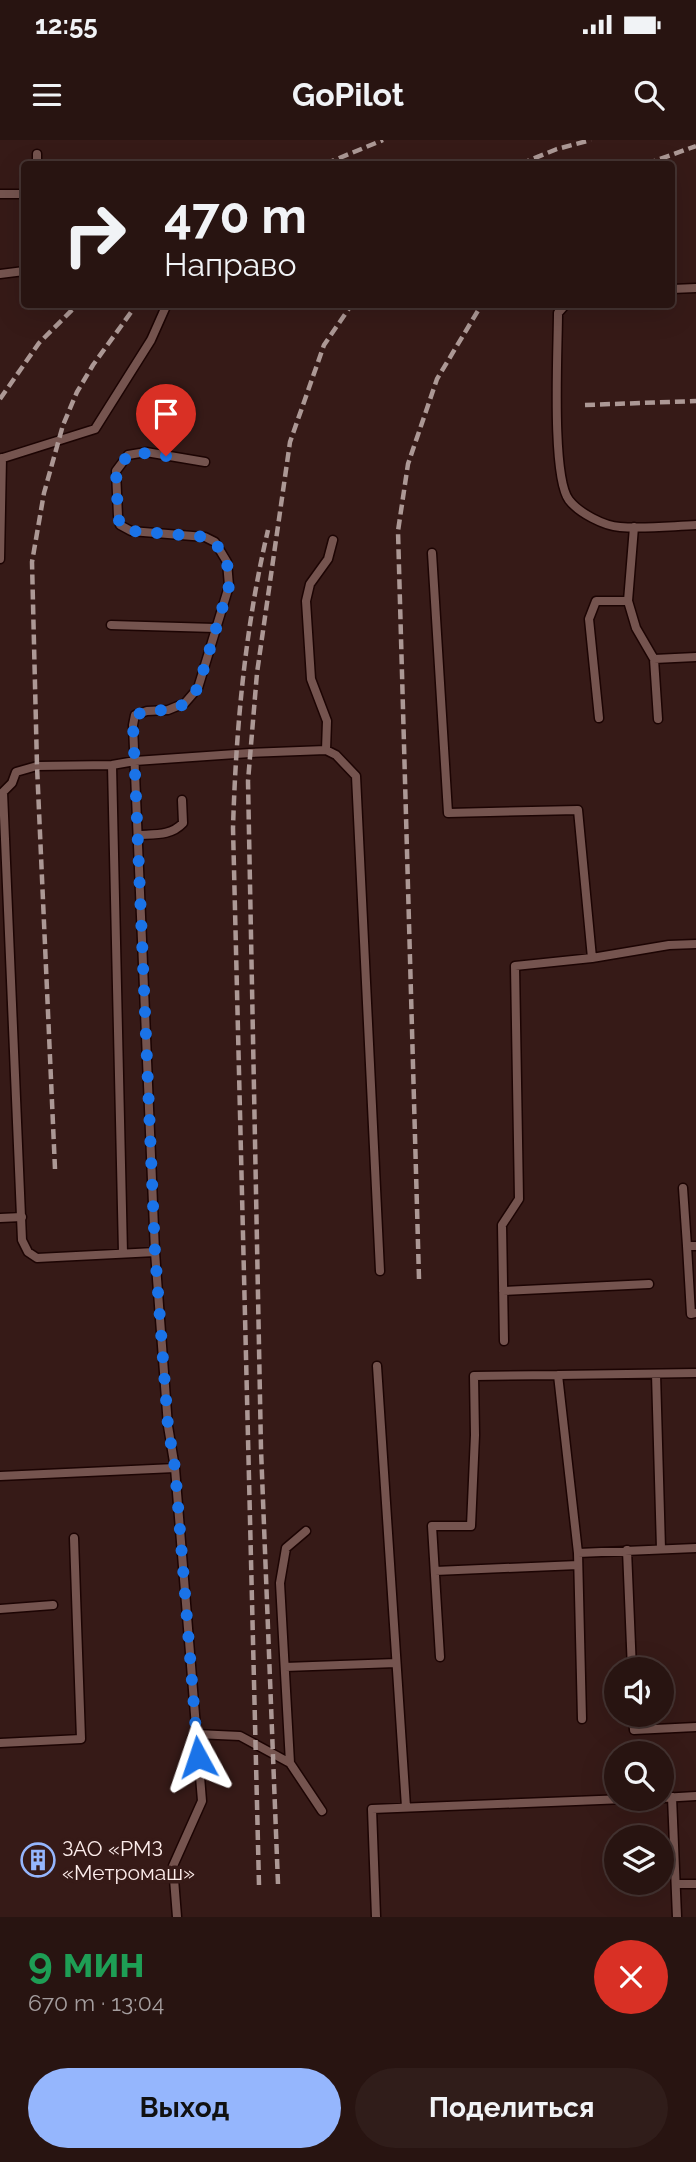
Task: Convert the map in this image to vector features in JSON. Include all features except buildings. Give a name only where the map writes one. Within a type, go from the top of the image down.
[{"type":"lane","points":[[37,154],[37,161]]},
{"type":"lane","points":[[0,194],[21,194]]},
{"type":"lane","points":[[0,274],[21,271]]},
{"type":"lane","points":[[675,289],[696,288]]},
{"type":"lane","points":[[0,559],[1,458],[95,429],[151,340],[165,308]]},
{"type":"lane","points":[[562,308],[558,313],[559,475],[569,499],[591,517],[618,527],[696,525]]},
{"type":"lane","points":[[177,1917],[173,1866],[202,1801],[155,1252],[133,725],[135,715],[147,711],[168,710],[185,704],[198,688],[229,586],[227,562],[215,542],[205,537],[131,531],[120,525],[116,471],[128,455],[146,453],[205,461]]},
{"type":"lane","points":[[634,527],[628,601],[636,628],[654,659],[658,719]]},
{"type":"lane","points":[[326,750],[327,721],[311,679],[306,601],[310,584],[328,559],[333,540]]},
{"type":"lane","points":[[432,553],[448,813],[578,810],[592,958]]},
{"type":"lane","points":[[599,718],[589,619],[596,601],[628,601]]},
{"type":"lane","points":[[111,625],[215,628]]},
{"type":"lane","points":[[654,659],[696,657]]},
{"type":"lane","points":[[155,1252],[37,1258],[28,1252],[22,1240],[3,792],[12,783],[16,772],[37,765],[112,765],[135,761],[326,750],[336,755],[356,776],[380,1271]]},
{"type":"lane","points":[[112,765],[123,1253]]},
{"type":"lane","points":[[138,835],[170,833],[178,828],[183,823],[182,800]]},
{"type":"lane","points":[[504,1341],[502,1225],[519,1199],[515,966],[592,958],[668,945],[696,944]]},
{"type":"lane","points":[[684,1188],[692,1246],[691,1314],[696,1313]]},
{"type":"lane","points":[[0,1218],[22,1217]]},
{"type":"lane","points":[[503,1291],[649,1284]]},
{"type":"lane","points":[[377,1366],[405,1807]]},
{"type":"lane","points":[[440,1657],[432,1526],[471,1526],[475,1435],[474,1376],[696,1373]]},
{"type":"lane","points":[[656,1374],[661,1549]]},
{"type":"lane","points":[[558,1375],[578,1553],[582,1719]]},
{"type":"lane","points":[[0,1476],[175,1468]]},
{"type":"lane","points":[[290,1763],[281,1583],[286,1548],[306,1531]]},
{"type":"lane","points":[[0,1743],[81,1739],[74,1538]]},
{"type":"lane","points":[[578,1553],[696,1548]]},
{"type":"lane","points":[[627,1550],[631,1657]]},
{"type":"lane","points":[[435,1571],[578,1566]]},
{"type":"lane","points":[[0,1609],[52,1605]]},
{"type":"lane","points":[[285,1667],[396,1663]]},
{"type":"lane","points":[[634,1727],[634,1730],[696,1727]]},
{"type":"lane","points":[[197,1734],[240,1736],[290,1763],[322,1811]]},
{"type":"lane","points":[[674,1797],[696,1796]]},
{"type":"lane","points":[[376,1917],[372,1809],[604,1800]]},
{"type":"lane","points":[[673,1811],[677,1917]]},
{"type":"lane","points":[[676,1884],[696,1884]]},
{"type":"railway","points":[[332,161],[383,140]]},
{"type":"railway","points":[[527,161],[557,149],[591,140]]},
{"type":"railway","points":[[654,161],[696,146]]},
{"type":"railway","points":[[0,399],[39,343],[74,308]]},
{"type":"railway","points":[[55,1169],[37,766],[32,562],[44,493],[63,425],[77,392],[93,365],[134,308]]},
{"type":"railway","points":[[278,1884],[261,1449],[248,781],[257,673],[290,442],[324,345],[349,308]]},
{"type":"railway","points":[[419,1279],[398,531],[408,464],[437,379],[480,308]]},
{"type":"railway","points":[[585,405],[696,401]]},
{"type":"railway","points":[[259,1885],[233,828],[243,678],[253,604],[268,530]]},
{"type":"place","name":"ЗАО «РМЗ «Метромаш»","points":[[38,1860]]},
{"type":"route","points":[[166,456],[146,453],[128,455],[116,471],[120,525],[131,531],[205,537],[215,542],[227,562],[229,586],[198,688],[185,704],[168,710],[147,711],[135,715],[133,725],[155,1252],[198,1757]]}]
